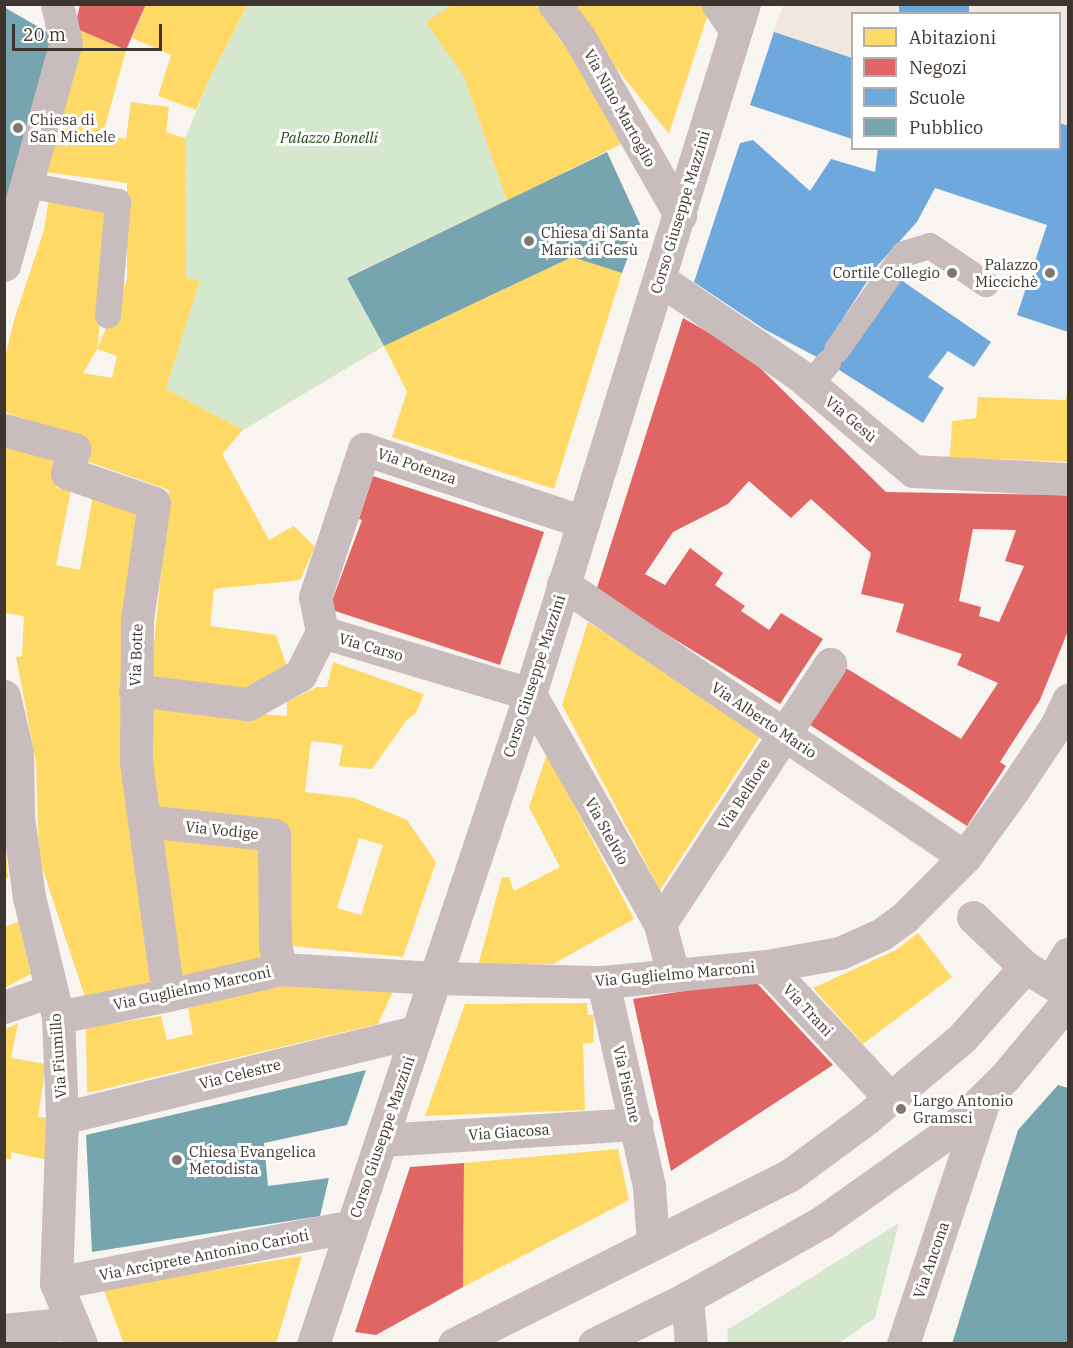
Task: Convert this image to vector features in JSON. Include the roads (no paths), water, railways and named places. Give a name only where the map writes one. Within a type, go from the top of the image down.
[{"type":"street","points":[[4,265],[66,42],[57,4]]},
{"type":"street","name":"Via Nino Martoglio","points":[[554,4],[579,37],[680,215]]},
{"type":"street","name":"Corso Giuseppe Mazzini","points":[[313,1344],[530,694],[661,280],[732,13]]},
{"type":"street","name":"Via Gesù","points":[[661,280],[825,366],[913,471],[1068,479]]},
{"type":"street","name":"Via Botte","points":[[4,430],[74,449],[67,473],[154,503],[137,620],[136,762],[168,995]]},
{"type":"street","name":"Via Potenza","points":[[322,632],[315,597],[364,448],[583,522]]},
{"type":"street","name":"Via Alberto Mario","points":[[563,584],[965,856]]},
{"type":"street","name":"Via Carso","points":[[135,690],[248,704],[300,675],[322,632],[530,694]]},
{"type":"street","name":"Via Belfiore","points":[[660,924],[830,664]]},
{"type":"street","name":"Via Stelvio","points":[[530,694],[660,924],[673,974]]},
{"type":"street","name":"Via Fiumillo","points":[[4,696],[17,752],[17,905],[54,1004],[62,1118],[56,1283],[77,1333]]},
{"type":"street","name":"Via Guglielmo Marconi","points":[[4,1006],[168,995],[280,969],[434,978],[603,982],[767,966],[840,953],[882,934],[918,907],[965,856],[1056,726],[1068,700]]},
{"type":"street","name":"Via Vodige","points":[[144,821],[274,835],[275,945],[280,969]]},
{"type":"street","points":[[973,917],[1053,986]]},
{"type":"street","points":[[594,1344],[687,1298],[822,1222],[950,1131],[1005,1077],[1068,954]]},
{"type":"street","name":"Via Trani","points":[[767,966],[889,1097]]},
{"type":"street","name":"Via Pistone","points":[[603,982],[649,1186],[653,1244]]},
{"type":"street","points":[[454,1344],[790,1176],[867,1118],[889,1097],[962,1038],[1053,986]]},
{"type":"street","name":"Via Celestre","points":[[62,1118],[418,1031]]},
{"type":"street","name":"Via Ancona","points":[[903,1344],[986,1096]]},
{"type":"street","name":"Via Giacosa","points":[[381,1140],[636,1124]]},
{"type":"street","name":"Via Arciprete Antonino Carioti","points":[[56,1283],[352,1226]]},
{"type":"street","points":[[687,1298],[691,1344]]},
{"type":"street","points":[[4,1330],[77,1333]]},
{"type":"lane","points":[[27,185],[118,202],[108,316]]},
{"type":"lane","points":[[825,366],[904,254],[930,246],[986,284]]},
{"type":"place","name":"Chiesa di San Michele","points":[[18,128]]},
{"type":"place","name":"Chiesa di Santa Maria di Gesù","points":[[529,241]]},
{"type":"place","name":"Cortile Collegio","points":[[952,273]]},
{"type":"place","name":"Palazzo Miccichè","points":[[1050,273]]},
{"type":"place","name":"Largo Antonio Gramsci","points":[[901,1109]]},
{"type":"place","name":"Chiesa Evangelica Metodista","points":[[177,1160]]},
{"type":"park label","name":"Palazzo Bonelli","points":[[329,138]]}]
